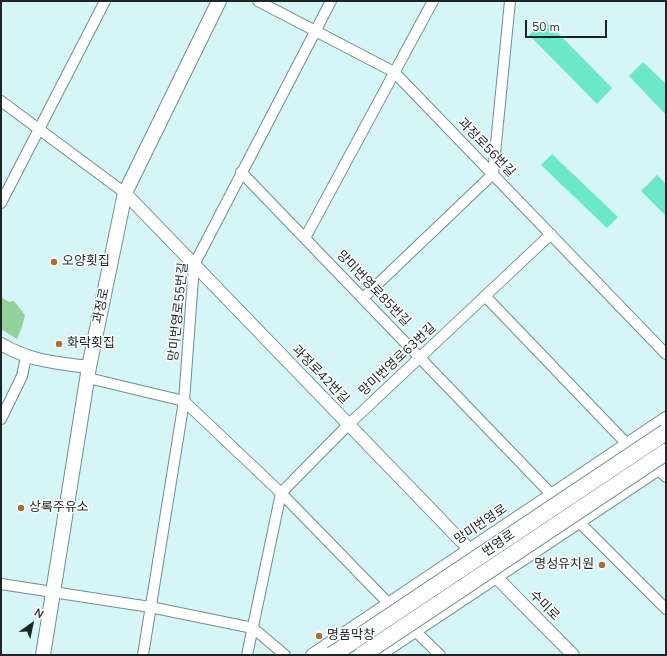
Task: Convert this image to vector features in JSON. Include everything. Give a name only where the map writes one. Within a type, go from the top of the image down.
[{"type":"highway","name":"번영로","points":[[332,655],[666,432]]},
{"type":"highway","name":"번영로","points":[[362,655],[666,452]]},
{"type":"main road","name":"과정로","points":[[43,655],[88,372],[125,193],[219,1]]},
{"type":"street","points":[[1,203],[40,130],[105,1]]},
{"type":"street","name":"과정로56번길","points":[[258,1],[394,72],[666,354]]},
{"type":"street","name":"망미번영로55번길","points":[[143,655],[184,401],[194,265],[331,1]]},
{"type":"street","points":[[305,238],[433,1]]},
{"type":"street","points":[[363,298],[493,174],[510,1]]},
{"type":"street","points":[[1,101],[125,193]]},
{"type":"street","name":"망미번영로85번길","points":[[241,172],[552,494]]},
{"type":"street","name":"과정로42번길","points":[[125,193],[496,577]]},
{"type":"street","name":"망미번영로63번길","points":[[281,493],[348,425],[551,234]]},
{"type":"street","points":[[485,296],[627,444]]},
{"type":"street","points":[[1,344],[26,357],[88,372],[184,401],[281,493],[440,655]]},
{"type":"street","points":[[1,419],[22,376],[26,357]]},
{"type":"street","name":"망미번영로","points":[[312,655],[666,418]]},
{"type":"street","points":[[379,655],[388,651],[415,631],[579,522],[663,470]]},
{"type":"street","points":[[247,655],[281,493]]},
{"type":"street","points":[[579,522],[666,609]]},
{"type":"street","name":"수미로","points":[[496,577],[573,655]]},
{"type":"street","points":[[1,584],[150,607],[253,628],[285,655]]},
{"type":"green space","points":[[1,297],[9,302],[14,301],[25,315],[17,339],[1,329]]},
{"type":"building","points":[[545,20],[612,88],[597,104],[529,35]]},
{"type":"building","points":[[643,62],[666,84],[666,115],[629,76]]},
{"type":"building","points":[[552,154],[618,217],[607,228],[541,165]]},
{"type":"building","points":[[657,175],[666,184],[666,216],[641,191]]},
{"type":"place","name":"오양횟집","points":[[54,262]]},
{"type":"place","name":"화락횟집","points":[[59,344]]},
{"type":"place","name":"상록주유소","points":[[21,508]]},
{"type":"place","name":"명성유치원","points":[[602,565]]},
{"type":"place","name":"명품막창","points":[[319,636]]}]
